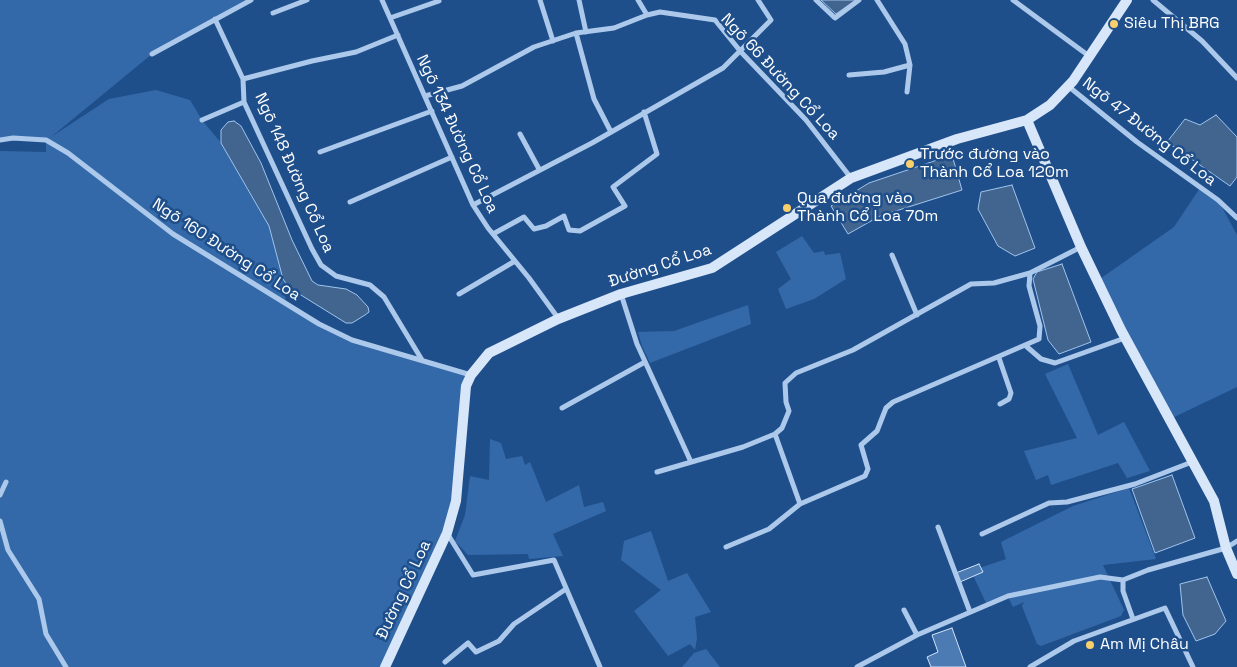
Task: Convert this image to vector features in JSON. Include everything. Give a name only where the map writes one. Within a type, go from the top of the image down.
[{"type":"street","points":[[152,54],[251,0]]},
{"type":"street","points":[[273,13],[307,0]]},
{"type":"street","name":"Ngõ 134 Đường Cổ Loa","points":[[382,0],[473,205],[558,319]]},
{"type":"street","points":[[540,0],[553,41]]},
{"type":"street","points":[[579,0],[586,32]]},
{"type":"street","points":[[638,0],[647,15]]},
{"type":"street","points":[[473,205],[611,132],[723,68],[771,20],[758,0]]},
{"type":"street","points":[[816,0],[835,18],[860,0]]},
{"type":"street","points":[[877,0],[905,44],[910,65],[907,92]]},
{"type":"street","points":[[1013,0],[1090,56]]},
{"type":"street","name":"Đường Cổ Loa","points":[[385,667],[447,533],[456,501],[466,386],[471,375],[489,353],[558,319],[621,294],[712,268],[851,178],[958,139],[1027,120],[1050,105],[1068,86],[1128,0]]},
{"type":"street","points":[[1153,0],[1202,40],[1237,78]]},
{"type":"street","points":[[390,18],[439,1]]},
{"type":"street","name":"Ngõ 66 Đường Cổ Loa","points":[[425,96],[462,86],[534,47],[576,33],[614,28],[647,15],[666,13],[715,20],[741,52],[806,120],[851,178]]},
{"type":"street","name":"Ngõ 148 Đường Cổ Loa","points":[[215,19],[243,79],[244,102],[321,265],[336,276],[370,285],[384,297],[422,361]]},
{"type":"street","points":[[576,33],[594,99],[611,132]]},
{"type":"street","points":[[243,79],[356,52],[398,35]]},
{"type":"street","points":[[849,76],[884,72],[910,65]]},
{"type":"street","name":"Ngõ 47 Đường Cổ Loa","points":[[1068,86],[1137,142],[1218,200],[1237,218]]},
{"type":"street","points":[[202,120],[244,102]]},
{"type":"street","points":[[320,152],[432,111]]},
{"type":"street","points":[[493,234],[524,217],[534,229],[546,226],[564,216],[569,230],[580,231],[625,206],[614,187],[657,154],[644,112]]},
{"type":"street","points":[[1027,120],[1081,247],[1125,338],[1214,501],[1226,548],[1237,574]]},
{"type":"street","points":[[520,134],[539,169]]},
{"type":"street","name":"Ngõ 160 Đường Cổ Loa","points":[[0,140],[12,138],[46,140],[68,153],[173,234],[318,324],[352,340],[422,361]]},
{"type":"street","points":[[350,202],[452,157]]},
{"type":"street","points":[[657,472],[743,446],[774,434],[782,428],[789,411],[786,402],[785,383],[796,373],[854,350],[971,284],[994,283],[1030,273],[1081,247]]},
{"type":"street","points":[[892,256],[917,315]]},
{"type":"street","points":[[459,294],[515,261]]},
{"type":"street","points":[[726,547],[769,529],[800,504],[866,474],[868,470],[862,445],[877,431],[886,408],[894,402],[1039,339],[1040,326],[1029,286],[1030,273]]},
{"type":"street","points":[[621,294],[645,362],[691,462]]},
{"type":"street","points":[[1026,346],[1041,359],[1049,363],[1055,363],[1125,338]]},
{"type":"street","points":[[999,358],[1011,393],[1009,398],[1000,404]]},
{"type":"street","points":[[422,361],[471,375]]},
{"type":"street","points":[[562,408],[645,362]]},
{"type":"street","points":[[774,434],[800,504]]},
{"type":"street","points":[[982,534],[1049,504],[1067,502],[1128,486],[1193,462]]},
{"type":"street","points":[[0,495],[6,482]]},
{"type":"street","points":[[0,521],[8,550],[39,599],[46,634],[66,667]]},
{"type":"street","points":[[938,527],[970,612]]},
{"type":"street","points":[[447,533],[473,575],[554,560],[600,667]]},
{"type":"street","points":[[857,667],[917,635],[1008,596],[1100,577],[1123,580],[1148,570],[1226,548],[1237,541]]},
{"type":"street","points":[[1123,580],[1123,591],[1133,619]]},
{"type":"street","points":[[445,662],[468,643],[476,652],[499,641],[514,624],[566,589]]},
{"type":"street","points":[[1030,667],[1074,641],[1165,608],[1192,667]]},
{"type":"street","points":[[904,610],[917,635]]},
{"type":"shaded area","points":[[0,0],[245,0],[152,54],[51,137],[109,99],[156,90],[190,100],[202,120],[221,143],[269,226],[283,279],[286,304],[352,340],[471,375],[456,501],[385,667],[0,667],[0,151],[46,152],[46,141],[0,140]]},
{"type":"shaded area","points":[[821,0],[856,0],[836,14]]},
{"type":"shaded area","points":[[1216,115],[1237,137],[1237,177],[1230,186],[1167,142],[1185,119],[1200,125]]},
{"type":"shaded area","points":[[234,121],[241,126],[261,163],[292,240],[312,281],[318,285],[346,289],[357,295],[368,307],[369,312],[365,315],[352,323],[346,323],[288,287],[283,279],[269,226],[221,143],[221,130],[228,122]]},
{"type":"shaded area","points":[[952,155],[962,190],[880,216],[848,234],[831,206],[869,183]]},
{"type":"shaded area","points":[[1012,185],[1035,248],[1015,256],[998,246],[978,209],[981,192]]},
{"type":"shaded area","points":[[1200,188],[1218,200],[1237,235],[1237,387],[1170,419],[1097,281],[1174,227]]},
{"type":"shaded area","points":[[802,236],[814,253],[824,251],[825,255],[840,253],[846,279],[814,299],[786,309],[778,289],[791,279],[776,252]]},
{"type":"shaded area","points":[[1062,264],[1091,342],[1059,354],[1048,340],[1033,279],[1037,272]]},
{"type":"shaded area","points":[[748,305],[751,324],[650,363],[638,332],[674,331]]},
{"type":"shaded area","points":[[1068,364],[1098,435],[1124,422],[1150,471],[1127,478],[1118,463],[1051,485],[1048,475],[1036,480],[1024,451],[1077,438],[1045,374]]},
{"type":"shaded area","points":[[490,439],[501,443],[506,459],[522,456],[525,465],[530,462],[546,502],[579,485],[584,507],[603,502],[606,511],[553,534],[563,556],[529,559],[528,554],[468,555],[455,541],[465,515],[470,476],[489,480]]},
{"type":"shaded area","points":[[1172,475],[1195,538],[1155,553],[1132,489]]},
{"type":"shaded area","points":[[1129,488],[1156,559],[1103,565],[1124,610],[1121,616],[1041,646],[1037,644],[1022,606],[1024,602],[1013,607],[1008,597],[987,605],[971,571],[1006,559],[1001,542],[1073,506]]},
{"type":"shaded area","points":[[651,531],[668,581],[687,573],[711,612],[695,617],[697,638],[695,650],[690,644],[668,656],[634,611],[661,590],[621,560],[624,541]]},
{"type":"shaded area","points":[[1207,577],[1226,621],[1215,634],[1196,641],[1183,615],[1180,584]]},
{"type":"shaded area","points":[[706,649],[720,667],[682,667],[694,653]]},
{"type":"building","points":[[979,564],[983,572],[960,582],[956,573]]},
{"type":"building","points":[[952,628],[966,667],[931,667],[927,657],[938,652],[932,635]]},
{"type":"place","name":"Siêu Thị BRG","points":[[1114,24]]},
{"type":"place","name":"Trước đường vào Thành Cổ Loa 120m","points":[[910,164]]},
{"type":"place","name":"Qua đường vào Thành Cổ Loa 70m","points":[[787,208]]},
{"type":"place","name":"Am Mị Châu","points":[[1090,645]]}]
